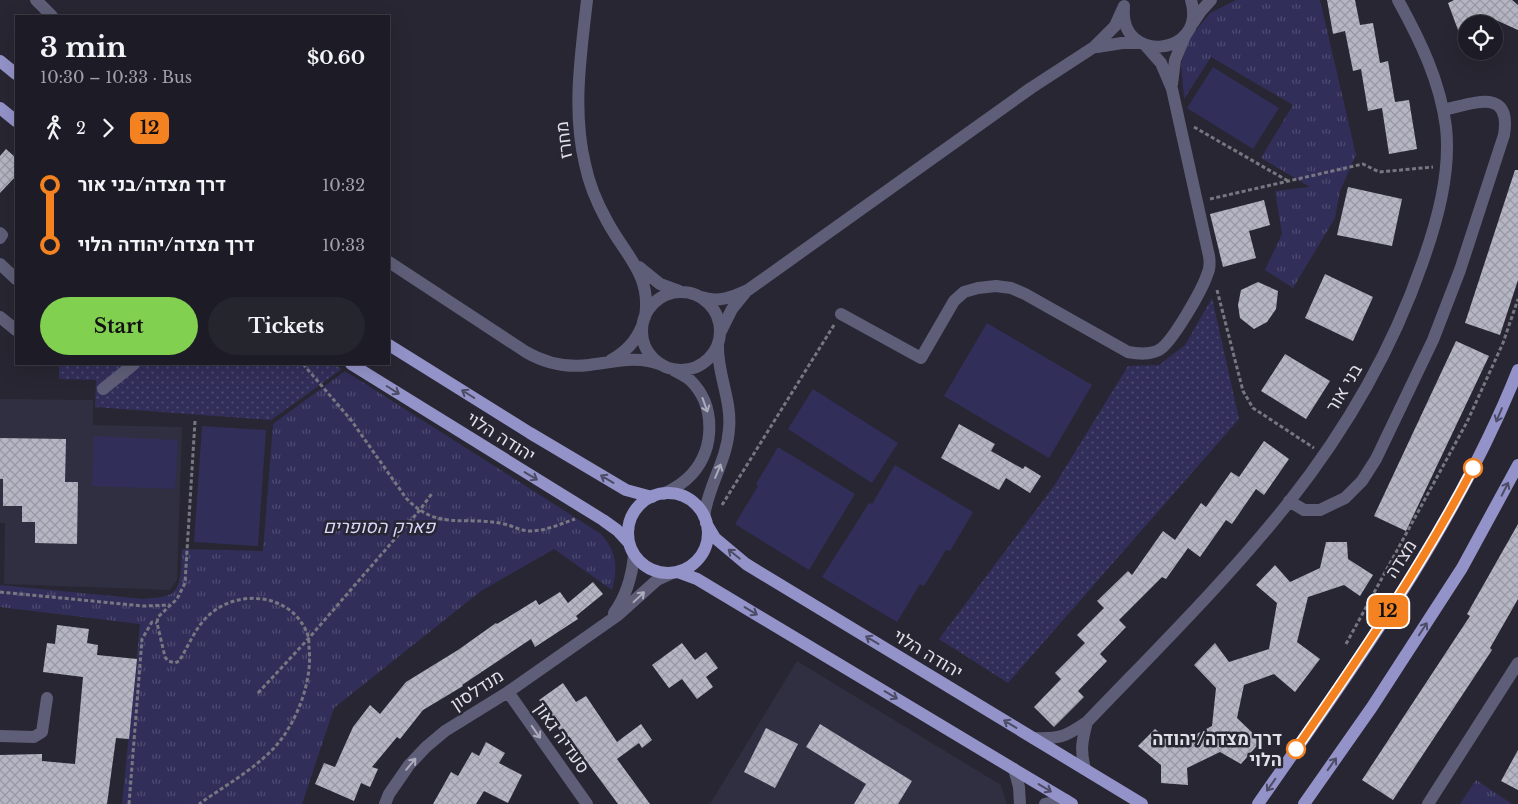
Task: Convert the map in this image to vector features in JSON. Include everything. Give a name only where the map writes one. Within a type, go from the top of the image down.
[{"type":"main road","points":[[0,61],[15,73]]},
{"type":"main road","points":[[0,108],[15,120]]},
{"type":"main road","name":"יהודה הלוי","points":[[390,345],[530,433],[626,490],[658,495]]},
{"type":"main road","name":"יהודה הלוי","points":[[354,365],[592,513],[617,530],[632,549]]},
{"type":"main road","name":"מצדה","points":[[1258,804],[1340,685],[1430,548],[1490,434],[1518,370]]},
{"type":"main road","points":[[1304,804],[1372,707],[1462,568],[1518,465]]},
{"type":"main road","points":[[675,572],[694,563],[702,553],[706,541],[706,522],[697,507],[688,499],[676,494],[658,495],[641,504],[633,513],[629,525],[632,549],[642,564],[654,571],[675,572],[697,579],[1069,802]]},
{"type":"main road","name":"יהודה הלוי","points":[[706,522],[715,538],[746,564],[1142,804]]},
{"type":"street","points":[[36,0],[51,15]]},
{"type":"street","name":"מחרז","points":[[587,0],[579,80],[581,147],[597,202],[635,264],[646,294],[647,304],[644,320]]},
{"type":"street","points":[[1094,47],[1122,42],[1144,44],[1157,48],[1168,47],[1177,42],[1189,30],[1194,14],[1191,0]]},
{"type":"street","points":[[1172,89],[1175,60],[1189,30],[1201,11],[1211,0]]},
{"type":"street","name":"בני אור","points":[[1033,738],[1054,739],[1068,735],[1088,722],[1225,576],[1289,501],[1324,454],[1375,371],[1396,329],[1416,283],[1432,237],[1447,156],[1446,128],[1440,94],[1415,30],[1398,0]]},
{"type":"street","points":[[841,314],[921,358],[954,301],[959,296],[978,288],[1004,286],[1018,290],[1128,352],[1144,354],[1157,351],[1169,341],[1175,334],[1206,278],[1210,263],[1172,89],[1161,62],[1144,44],[1132,36],[1126,27],[1124,17],[1125,3]]},
{"type":"street","points":[[390,263],[541,360],[572,366],[634,359],[686,370],[702,364],[712,356],[732,309],[748,290],[1031,88],[1094,47],[1114,26],[1125,3]]},
{"type":"street","points":[[1289,501],[1304,510],[1320,510],[1345,498],[1362,481],[1380,452],[1436,331],[1460,270],[1504,135],[1506,121],[1504,112],[1496,104],[1485,101],[1443,110]]},
{"type":"street","points":[[0,233],[2,235],[0,238]]},
{"type":"street","points":[[0,264],[15,278]]},
{"type":"street","name":"מחרז","points":[[635,264],[660,284],[683,292]]},
{"type":"street","points":[[606,362],[617,357],[629,347],[638,336],[651,306],[660,298],[672,293],[683,292],[707,299],[722,300],[748,290]]},
{"type":"street","points":[[701,297],[711,305],[717,315],[718,363],[727,396],[730,426],[725,454],[708,495],[706,522]]},
{"type":"street","points":[[0,317],[15,329]]},
{"type":"street","points":[[644,320],[643,336],[646,347],[652,357],[689,379],[699,391],[706,404],[709,419],[707,448],[701,462],[679,486],[658,495]]},
{"type":"street","points":[[104,390],[133,365]]},
{"type":"street","name":"מנדלסון","points":[[607,623],[618,608],[629,587],[632,549]]},
{"type":"street","name":"מנדלסון","points":[[385,804],[389,794],[404,772],[426,747],[445,731],[508,692],[607,623],[658,580],[675,572]]},
{"type":"street","points":[[1428,804],[1518,663]]},
{"type":"street","name":"סעדיה גאון","points":[[508,692],[587,804]]},
{"type":"street","points":[[0,736],[34,736],[42,732],[47,698]]},
{"type":"street","name":"בני אור","points":[[1085,769],[1081,754],[1082,739],[1088,722]]},
{"type":"street","points":[[1014,769],[1019,787],[1020,804]]},
{"type":"street","points":[[1045,804],[1069,802]]},
{"type":"path","points":[[1179,117],[1288,181]]},
{"type":"path","points":[[1198,202],[1362,164],[1379,172],[1446,166]]},
{"type":"path","points":[[1210,263],[1243,392],[1253,408],[1324,454]]},
{"type":"path","points":[[1346,644],[1467,422],[1503,343],[1518,299]]},
{"type":"path","points":[[706,522],[841,314]]},
{"type":"path","points":[[304,365],[351,420],[400,490],[419,511],[428,516],[442,520],[492,522],[528,531],[542,530],[592,513]]},
{"type":"path","points":[[195,421],[186,582],[182,592],[171,606],[160,614],[157,622],[165,657],[168,661],[175,663],[179,661],[202,622],[220,606],[252,598],[265,598],[290,610],[301,622],[308,634],[310,654],[306,686],[294,716],[273,749],[261,760],[199,804]]},
{"type":"path","points":[[258,693],[419,511],[433,492]]},
{"type":"path","points":[[0,592],[143,606],[171,606]]},
{"type":"path","points":[[129,804],[142,639],[152,622],[157,622]]},
{"type":"shaded area","points":[[0,399],[93,400],[93,425],[182,427],[177,580],[170,590],[4,584],[5,523],[0,523]]},
{"type":"shaded area","points":[[797,661],[1001,785],[1007,804],[710,804]]},
{"type":"green space","points":[[1236,0],[1320,0],[1356,155],[1340,191],[1335,218],[1293,288],[1265,270],[1282,234],[1275,191],[1310,187],[1261,158],[1293,105],[1211,57],[1184,99],[1181,64],[1189,39],[1210,13]]},
{"type":"green space","points":[[1213,67],[1279,108],[1253,149],[1187,108]]},
{"type":"green space","points":[[1212,298],[1239,419],[1008,683],[939,639],[1054,486],[1128,366],[1159,365],[1185,345]]},
{"type":"green space","points":[[987,323],[1092,385],[1049,458],[944,396]]},
{"type":"green space","points":[[59,365],[335,365],[342,369],[271,420],[95,407],[96,380],[59,379]]},
{"type":"green space","name":"פארק הסופרים","points":[[345,371],[601,534],[610,547],[615,560],[612,590],[554,549],[481,591],[334,708],[302,804],[122,804],[140,624],[0,607],[0,585],[143,599],[157,598],[171,594],[178,586],[181,573],[182,549],[263,551],[273,424]]},
{"type":"green space","points":[[813,389],[898,443],[872,483],[788,429]]},
{"type":"green space","points":[[202,426],[266,430],[258,546],[194,542]]},
{"type":"green space","points":[[94,436],[178,440],[175,489],[92,486]]},
{"type":"green space","points":[[778,447],[855,494],[809,570],[735,524],[758,486],[756,484]]},
{"type":"green space","points":[[895,465],[973,512],[950,551],[946,550],[924,586],[920,584],[897,622],[822,577],[869,503],[872,504]]},
{"type":"green space","points":[[1476,780],[1512,804],[1460,804]]},
{"type":"building","points":[[1327,0],[1355,0],[1360,25],[1373,23],[1380,63],[1388,61],[1395,102],[1409,100],[1417,149],[1389,154],[1382,108],[1368,111],[1361,69],[1353,71],[1345,31],[1333,34]]},
{"type":"building","points":[[1454,0],[1512,0],[1518,5],[1518,30],[1503,23],[1503,15],[1458,15],[1458,30],[1448,3]]},
{"type":"building","points":[[6,149],[15,157],[15,177],[0,193],[0,156]]},
{"type":"building","points":[[1515,170],[1518,170],[1518,280],[1500,335],[1465,323]]},
{"type":"building","points":[[1348,187],[1402,199],[1392,246],[1337,235]]},
{"type":"building","points":[[1264,200],[1270,225],[1249,231],[1256,258],[1223,267],[1210,214]]},
{"type":"building","points":[[1325,274],[1373,297],[1353,341],[1305,318]]},
{"type":"building","points":[[1258,282],[1278,291],[1276,309],[1267,322],[1254,329],[1240,318],[1238,305],[1241,290]]},
{"type":"building","points":[[1456,341],[1489,356],[1406,531],[1374,516]]},
{"type":"building","points":[[1285,354],[1330,381],[1306,419],[1261,391]]},
{"type":"building","points":[[959,424],[995,444],[991,451],[1023,469],[1025,466],[1041,476],[1030,493],[1006,478],[999,490],[941,458]]},
{"type":"building","points":[[0,438],[66,439],[65,482],[78,482],[77,544],[35,543],[35,522],[22,522],[22,506],[3,506],[3,479],[0,479]]},
{"type":"building","points":[[1264,441],[1289,459],[1264,495],[1256,489],[1232,524],[1226,520],[1200,557],[1188,548],[1166,579],[1162,577],[1119,620],[1126,627],[1100,654],[1107,661],[1078,691],[1084,697],[1054,727],[1034,707],[1061,679],[1055,673],[1085,643],[1077,635],[1104,608],[1097,601],[1128,571],[1132,575],[1163,531],[1175,540],[1201,503],[1206,507],[1231,472],[1239,477]]},
{"type":"building","points":[[1518,524],[1518,599],[1490,648],[1492,650],[1393,800],[1362,780],[1470,616],[1467,614]]},
{"type":"building","points":[[1326,542],[1347,542],[1348,559],[1373,575],[1360,596],[1344,585],[1308,597],[1297,642],[1320,659],[1295,692],[1274,674],[1244,685],[1237,718],[1261,741],[1241,764],[1220,752],[1187,768],[1188,785],[1161,783],[1161,765],[1138,746],[1155,729],[1175,745],[1212,726],[1216,688],[1194,665],[1215,643],[1229,662],[1269,649],[1277,603],[1256,585],[1275,565],[1290,582],[1320,568]]},
{"type":"building","points":[[593,582],[603,594],[576,616],[578,619],[535,647],[531,639],[463,686],[423,710],[400,739],[397,737],[372,767],[378,769],[370,787],[361,783],[354,801],[315,784],[324,763],[335,767],[353,727],[370,705],[380,714],[406,682],[458,650],[496,623],[536,600],[539,605],[560,592],[568,603]]},
{"type":"building","points":[[57,625],[89,629],[87,643],[98,645],[97,655],[137,659],[129,739],[116,738],[107,804],[0,804],[0,755],[42,754],[42,761],[75,764],[83,677],[43,672],[47,643],[55,644]]},
{"type":"building","points":[[682,643],[695,660],[706,652],[718,668],[706,677],[713,687],[697,699],[682,679],[669,688],[652,665]]},
{"type":"building","points":[[563,683],[576,702],[586,696],[617,742],[641,724],[652,740],[642,748],[639,743],[617,759],[650,804],[618,804],[572,742],[569,744],[539,700]]},
{"type":"building","points":[[820,724],[912,781],[898,804],[854,804],[866,784],[806,747]]},
{"type":"building","points":[[766,728],[798,744],[775,788],[744,772]]},
{"type":"building","points":[[486,742],[505,753],[499,763],[522,775],[508,803],[484,791],[476,804],[433,804],[451,772],[458,776],[472,752],[479,756]]},
{"type":"building","points":[[1518,750],[1518,790],[1501,781]]},
{"type":"bus line","name":"12","points":[[1296,749],[1430,548],[1473,468]]},
{"type":"place","name":"דרך מצדה/יהודה הלוי","points":[[1296,749]]}]
